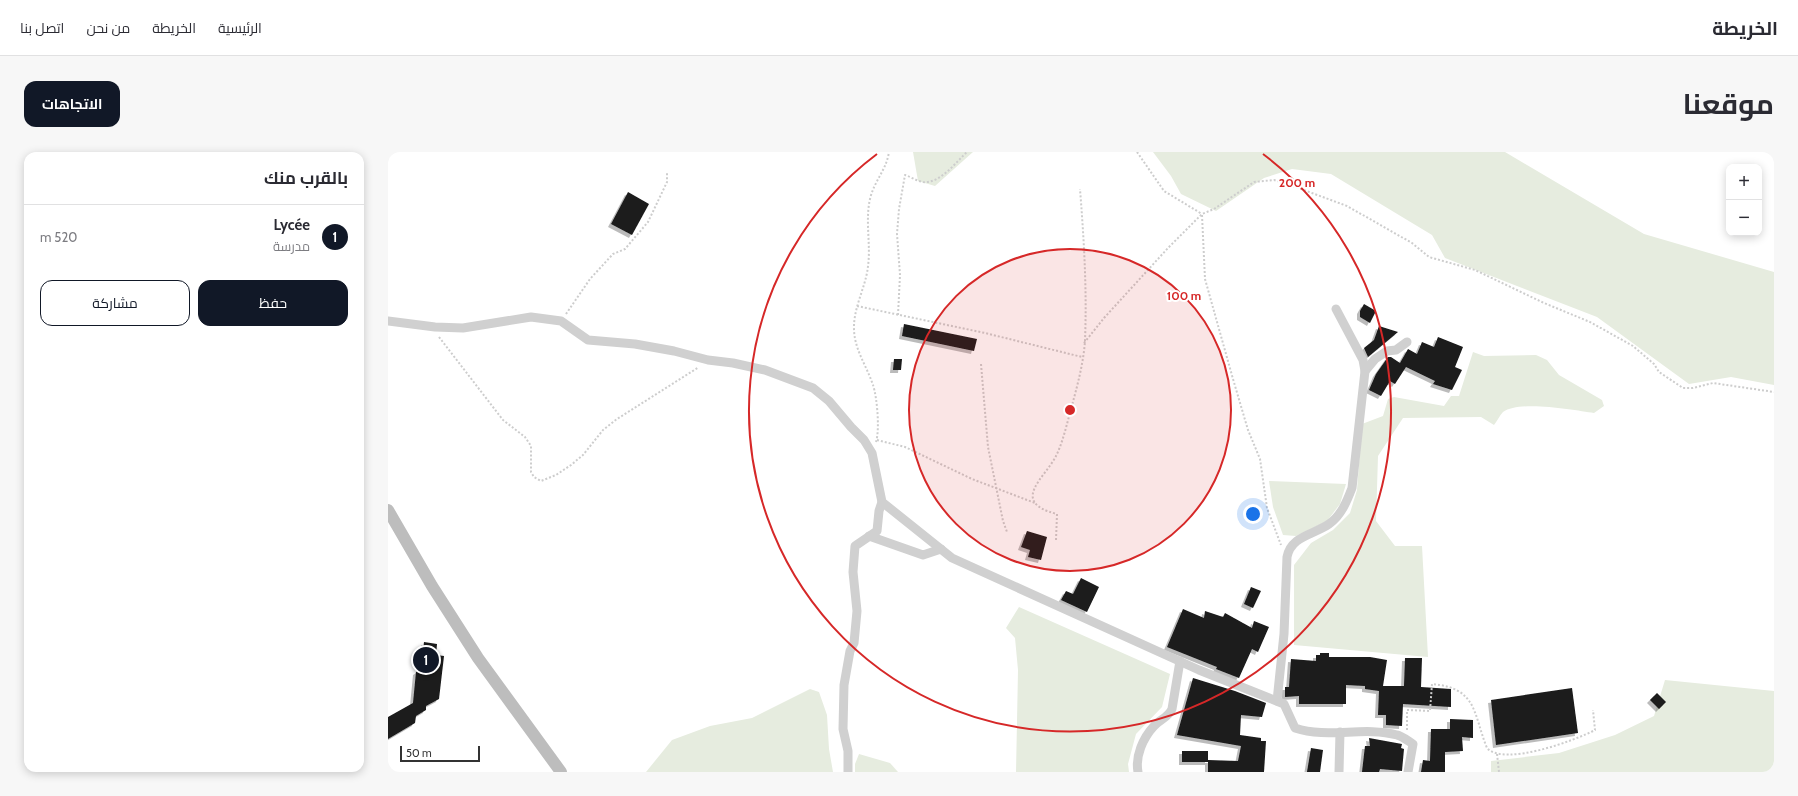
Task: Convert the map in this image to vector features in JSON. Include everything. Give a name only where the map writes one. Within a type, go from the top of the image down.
[{"type":"main road","points":[[388,510],[432,586],[478,658],[561,772]]},
{"type":"street","points":[[1277,701],[1284,634],[1287,557],[1289,548],[1300,538],[1330,524],[1347,503],[1352,488],[1365,371],[1363,360],[1336,309]]},
{"type":"street","points":[[388,321],[434,327],[463,328],[531,317],[561,321],[588,340],[635,344],[674,351],[708,360],[733,363],[765,370],[813,388],[829,400],[851,427],[864,440],[872,453],[882,502],[879,511],[877,531],[855,546],[854,552],[853,572],[856,611],[854,643],[850,651],[844,685],[843,729],[848,751],[848,772]]},
{"type":"street","points":[[1365,371],[1381,355],[1387,351],[1396,350],[1407,342]]},
{"type":"street","points":[[882,502],[942,549],[960,561],[1180,661],[1284,704],[1295,728],[1308,732],[1378,732],[1398,735],[1413,744],[1408,772]]},
{"type":"street","points":[[869,536],[922,555],[942,549]]},
{"type":"street","points":[[1138,772],[1138,760],[1142,744],[1154,726],[1168,716],[1172,709],[1180,661]]},
{"type":"street","points":[[1339,772],[1340,732]]},
{"type":"path","points":[[872,453],[877,440],[875,392],[858,352],[854,325],[857,306],[868,266],[868,213],[870,199],[874,188],[887,164],[889,152]]},
{"type":"path","points":[[898,315],[900,275],[897,234],[899,208],[905,175],[922,182],[931,182],[944,174],[967,152]]},
{"type":"path","points":[[1137,152],[1164,190],[1202,214]]},
{"type":"path","points":[[561,321],[590,279],[613,254],[625,249],[648,222],[667,182],[668,173]]},
{"type":"path","points":[[1084,343],[1168,248],[1202,214],[1254,182],[1274,180],[1347,206],[1412,243],[1429,257],[1475,270],[1544,303],[1590,322],[1633,346],[1654,364],[1659,372],[1683,388],[1693,388],[1713,383],[1774,392]]},
{"type":"path","points":[[1035,503],[1034,488],[1056,456],[1065,432],[1077,388],[1082,357],[1084,343],[1086,277],[1080,189]]},
{"type":"path","points":[[1202,214],[1205,279],[1248,430],[1260,459],[1268,508],[1278,541],[1287,557]]},
{"type":"path","points":[[857,306],[985,333],[1082,357]]},
{"type":"path","points":[[434,327],[441,341],[499,415],[526,437],[531,446],[531,472],[534,477],[541,480],[556,475],[571,465],[583,455],[603,430],[617,419],[708,360]]},
{"type":"path","points":[[981,364],[988,447],[1003,522],[1007,532]]},
{"type":"path","points":[[877,440],[905,447],[947,468],[1035,503],[1044,510],[1057,514],[1056,540]]},
{"type":"path","points":[[1406,740],[1407,710],[1430,711],[1432,684],[1453,687],[1469,700],[1475,708],[1487,748],[1491,752],[1497,754],[1533,752],[1581,737],[1595,730],[1593,710]]},
{"type":"path","points":[[1497,754],[1499,772]]},
{"type":"shaded area","points":[[913,152],[973,152],[935,186],[918,181]]},
{"type":"shaded area","points":[[1153,152],[1505,152],[1644,234],[1774,272],[1774,385],[1731,377],[1689,384],[1597,317],[1445,258],[1432,235],[1331,174],[1292,169],[1264,178],[1216,211],[1181,194],[1171,176]]},
{"type":"shaded area","points":[[1473,352],[1484,356],[1536,355],[1547,360],[1559,375],[1602,400],[1604,406],[1594,413],[1534,406],[1511,408],[1503,412],[1494,425],[1481,417],[1403,418],[1378,456],[1376,521],[1395,546],[1422,546],[1428,657],[1294,645],[1294,565],[1311,543],[1333,530],[1350,513],[1357,490],[1362,424],[1383,416],[1388,399],[1394,397],[1444,406],[1451,396],[1459,396]]},
{"type":"shaded area","points":[[1269,481],[1346,484],[1340,504],[1327,521],[1296,536],[1283,535],[1273,507]]},
{"type":"shaded area","points":[[1019,607],[1170,674],[1162,707],[1136,734],[1128,764],[1129,772],[1016,772],[1018,670],[1015,638],[1006,628]]},
{"type":"shaded area","points":[[1665,680],[1774,691],[1774,772],[1491,772],[1491,761],[1559,753],[1615,735],[1654,716]]},
{"type":"shaded area","points":[[810,689],[819,692],[827,715],[829,749],[833,772],[646,772],[672,740],[710,726],[752,718]]},
{"type":"shaded area","points":[[859,754],[890,763],[898,772],[855,772],[855,764]]},
{"type":"building","points":[[628,192],[649,204],[632,235],[611,224]]},
{"type":"building","points":[[1364,304],[1376,311],[1370,323],[1360,317],[1360,311]]},
{"type":"building","points":[[904,324],[977,339],[974,351],[902,336]]},
{"type":"building","points":[[1379,326],[1398,332],[1368,357],[1364,348],[1374,340]]},
{"type":"building","points":[[1438,337],[1463,347],[1455,367],[1462,370],[1452,390],[1433,384],[1435,381],[1406,367],[1395,384],[1390,381],[1381,396],[1369,390],[1376,374],[1388,357],[1391,357],[1400,363],[1408,349],[1417,354],[1422,342],[1434,347]]},
{"type":"building","points":[[894,359],[902,359],[901,370],[893,370]]},
{"type":"building","points":[[1027,531],[1047,537],[1041,560],[1028,557],[1030,550],[1021,547]]},
{"type":"building","points":[[1081,578],[1099,587],[1087,612],[1061,600],[1066,591],[1073,594]]},
{"type":"building","points":[[1251,587],[1261,591],[1253,608],[1244,604]]},
{"type":"building","points":[[1183,609],[1204,618],[1205,611],[1223,617],[1225,613],[1252,628],[1254,621],[1269,627],[1258,652],[1252,649],[1239,678],[1216,669],[1217,667],[1167,647]]},
{"type":"building","points":[[424,642],[437,644],[436,655],[444,656],[439,699],[426,706],[426,710],[416,716],[415,723],[388,739],[388,717],[413,703],[416,672],[421,669]]},
{"type":"building","points":[[1320,653],[1329,653],[1329,657],[1370,657],[1387,660],[1383,686],[1404,686],[1405,658],[1422,658],[1421,687],[1451,689],[1451,707],[1403,704],[1402,726],[1386,725],[1386,715],[1378,715],[1379,691],[1365,689],[1365,686],[1346,685],[1346,704],[1299,704],[1299,696],[1285,697],[1285,687],[1289,687],[1291,659],[1316,661],[1316,655],[1320,655]]},
{"type":"building","points":[[1193,678],[1235,691],[1266,703],[1262,717],[1241,715],[1240,735],[1261,738],[1261,741],[1266,741],[1264,772],[1208,772],[1208,760],[1238,761],[1241,746],[1177,735]]},
{"type":"building","points":[[1572,688],[1578,733],[1496,745],[1491,700]]},
{"type":"building","points":[[1657,693],[1666,702],[1659,709],[1650,700]]},
{"type":"building","points":[[1450,719],[1473,720],[1473,738],[1462,737],[1463,751],[1445,752],[1445,772],[1421,772],[1423,760],[1430,761],[1431,729],[1450,729]]},
{"type":"building","points":[[1369,738],[1402,744],[1401,748],[1404,749],[1402,771],[1380,769],[1379,772],[1362,772],[1365,746],[1370,746]]},
{"type":"building","points":[[1311,748],[1323,750],[1320,772],[1307,772]]},
{"type":"building","points":[[1182,751],[1208,751],[1208,762],[1182,762]]},
{"type":"place","name":"Lycée","points":[[426,660]]}]
